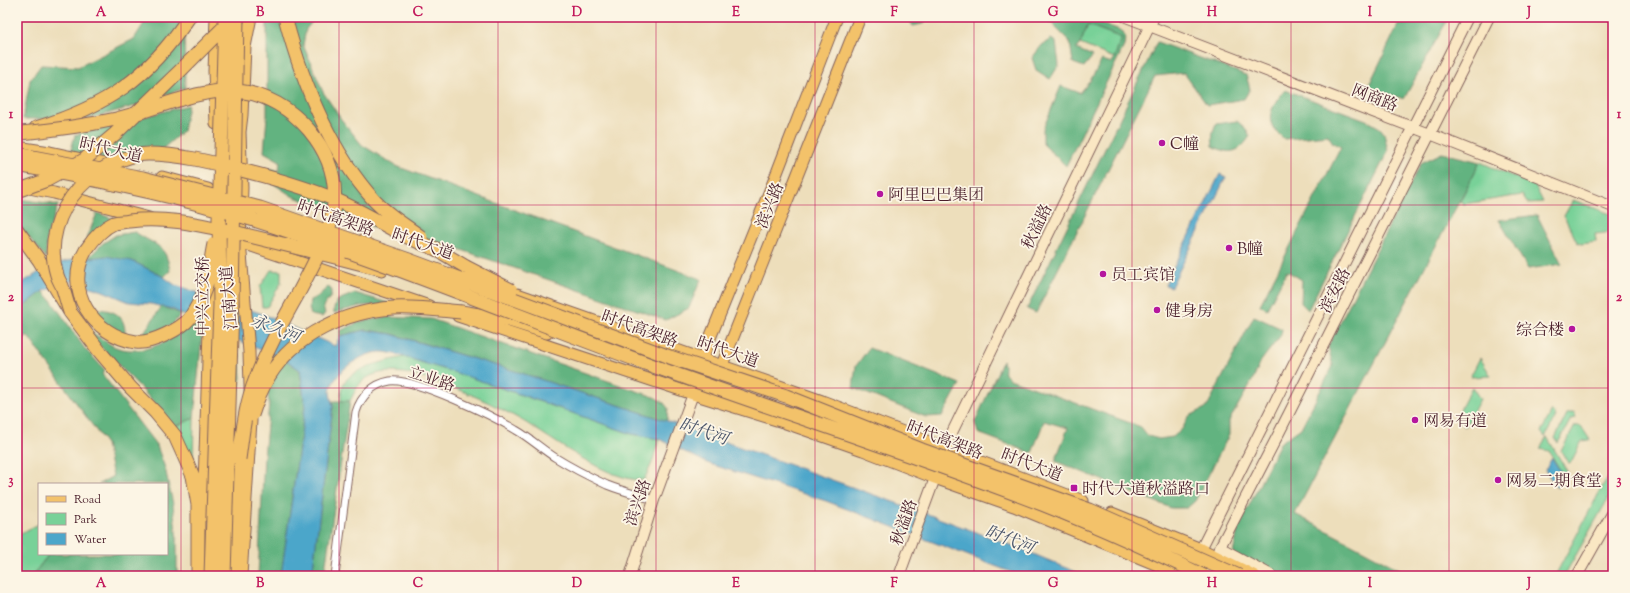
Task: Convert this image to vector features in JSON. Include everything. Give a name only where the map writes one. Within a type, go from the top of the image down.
[{"type":"highway","points":[[19,133],[71,117],[114,95],[136,79],[158,58],[174,39],[189,17]]},
{"type":"highway","name":"中兴立交桥","points":[[211,576],[220,304],[219,219],[224,17]]},
{"type":"highway","points":[[17,191],[47,180],[84,160],[115,134],[181,70],[232,17]]},
{"type":"highway","name":"中兴立交桥","points":[[224,576],[232,303],[237,17]]},
{"type":"highway","points":[[285,17],[292,42],[310,92],[325,127],[351,172],[374,200],[436,249]]},
{"type":"highway","points":[[19,133],[66,129],[117,119],[184,98],[213,92],[239,91],[269,99],[284,108],[300,120],[314,137],[327,157],[332,176],[334,193],[332,217],[329,229],[316,261],[268,349],[249,396],[244,414],[239,459],[234,576]]},
{"type":"highway","name":"时代高架路","points":[[17,154],[143,178],[260,208],[409,260],[670,357],[786,396],[922,450],[1090,510],[1238,576]]},
{"type":"highway","points":[[70,312],[56,275],[54,236],[60,217],[73,195],[92,176],[104,168],[125,159],[147,154],[181,157],[222,165],[299,187],[335,200],[364,213],[399,233],[436,249],[484,277],[573,321]]},
{"type":"highway","name":"时代高架路","points":[[17,165],[87,178],[248,218],[352,253],[610,350],[1014,493],[1205,576]]},
{"type":"highway","points":[[219,219],[218,226],[216,233],[209,267],[205,290],[189,319],[156,340],[137,342],[117,336],[99,326],[89,314],[80,298],[77,276],[82,258],[92,240],[114,223],[142,220],[172,220],[211,227],[219,229],[226,231],[256,238],[293,246],[420,279]]},
{"type":"highway","points":[[17,230],[39,260],[70,312],[100,352],[175,436],[193,476],[198,506],[198,576]]},
{"type":"highway","points":[[239,459],[249,421],[257,400],[270,375],[284,358],[299,344],[319,330],[342,319],[367,312],[395,308],[461,312],[509,320],[610,350]]},
{"type":"main road","name":"江南大道","points":[[202,576],[209,330],[218,235],[216,191],[217,129],[214,71],[216,17]]},
{"type":"main road","name":"江南大道","points":[[241,576],[251,421],[248,352],[240,241],[242,188],[240,132],[245,47],[251,17]]},
{"type":"main road","name":"滨兴路","points":[[693,394],[702,359],[774,183],[837,17]]},
{"type":"main road","name":"滨兴路","points":[[693,394],[722,365],[860,17]]},
{"type":"main road","points":[[217,129],[227,144],[240,132]]},
{"type":"main road","name":"时代大道","points":[[17,147],[58,153],[186,182],[266,205],[722,365],[945,447],[1201,549],[1219,552],[1255,576]]},
{"type":"main road","points":[[17,186],[54,193],[240,241],[419,303],[791,425],[1014,506],[1185,576]]},
{"type":"street","name":"网商路","points":[[1126,17],[1152,22],[1613,207]]},
{"type":"street","name":"滨安路","points":[[1185,576],[1201,549],[1468,17]]},
{"type":"street","name":"滨安路","points":[[1205,576],[1219,552],[1489,17]]},
{"type":"street","name":"秋溢路","points":[[945,447],[1152,22]]},
{"type":"street","name":"立业路","points":[[335,576],[356,412],[359,403],[373,388],[391,381],[409,383],[459,401],[517,430],[556,458],[608,485],[654,500]]},
{"type":"street","name":"滨兴路","points":[[630,576],[654,500],[693,394]]},
{"type":"street","name":"秋溢路","points":[[899,576],[935,478]]},
{"type":"street","points":[[1577,576],[1613,512]]},
{"type":"street","points":[[1219,552],[1273,576]]},
{"type":"green space","points":[[148,17],[184,17],[185,88],[135,106],[87,119],[23,119],[30,80],[41,65],[78,67],[134,39]]},
{"type":"green space","points":[[267,17],[316,17],[306,29],[303,45],[323,92],[341,119],[362,145],[396,166],[701,279],[689,308],[666,320],[453,247],[380,230],[292,196],[268,180],[270,168],[279,171],[280,161],[264,152],[267,117]]},
{"type":"green space","points":[[907,17],[924,17],[925,23],[913,26]]},
{"type":"green space","points":[[1045,17],[1086,17],[1122,31],[1125,37],[1124,46],[1066,166],[1043,144],[1043,129],[1061,86],[1080,93],[1090,81],[1102,60],[1112,63],[1122,38],[1088,25],[1080,44],[1076,49],[1093,56],[1084,67],[1073,63],[1070,42]]},
{"type":"green space","points":[[1402,17],[1449,17],[1404,99],[1368,87]]},
{"type":"green space","points":[[1088,25],[1122,38],[1114,58],[1080,44]]},
{"type":"green space","points":[[1051,39],[1056,42],[1059,65],[1050,79],[1036,70],[1032,58],[1042,45]]},
{"type":"green space","points":[[1157,42],[1246,75],[1250,89],[1244,99],[1207,105],[1184,73],[1155,76],[1036,313],[1027,309]]},
{"type":"green space","points":[[1285,90],[1366,120],[1380,128],[1384,133],[1388,151],[1308,310],[1301,303],[1302,280],[1287,271],[1267,309],[1260,305],[1341,147],[1333,143],[1328,135],[1284,139],[1278,133],[1271,122],[1270,117],[1273,107]]},
{"type":"green space","points":[[188,105],[183,131],[159,152],[107,161],[70,153],[75,135]]},
{"type":"green space","points":[[1237,121],[1246,129],[1250,136],[1242,146],[1234,151],[1225,151],[1213,146],[1212,140],[1216,124]]},
{"type":"green space","points":[[1442,153],[1480,162],[1295,514],[1412,576],[1285,576],[1233,554],[1238,528],[1280,443],[1301,428],[1333,366],[1328,346],[1421,163]]},
{"type":"green space","points":[[1480,162],[1535,186],[1543,202],[1527,203],[1522,195],[1464,204],[1460,201]]},
{"type":"green space","points":[[20,199],[58,205],[47,237],[46,258],[17,223],[17,200]]},
{"type":"green space","points":[[1573,200],[1613,215],[1613,232],[1595,234],[1596,242],[1581,244],[1577,242],[1564,216]]},
{"type":"green space","points":[[97,213],[119,221],[100,228],[87,238]]},
{"type":"green space","points":[[1537,215],[1562,264],[1528,269],[1499,220]]},
{"type":"green space","points":[[135,232],[154,243],[166,255],[170,271],[164,277],[132,261],[88,258],[102,244],[116,235]]},
{"type":"green space","points":[[271,270],[281,271],[281,283],[267,307],[262,307],[260,287]]},
{"type":"green space","points":[[328,287],[331,289],[331,296],[323,307],[325,313],[322,317],[311,315],[309,308],[310,300],[317,297]]},
{"type":"green space","points":[[43,291],[51,300],[85,349],[105,370],[102,374],[157,446],[165,468],[173,504],[177,541],[177,576],[32,576],[48,555],[168,555],[168,483],[101,483],[113,476],[106,444],[27,335],[17,348],[17,312]]},
{"type":"green space","points":[[355,293],[391,304],[360,306],[334,313],[334,308],[338,300]]},
{"type":"green space","points":[[162,306],[181,314],[172,325],[140,338]]},
{"type":"green space","points":[[92,309],[111,311],[120,317],[125,328],[125,335],[117,335]]},
{"type":"green space","points":[[1254,316],[1282,329],[1281,335],[1261,361],[1252,381],[1229,421],[1229,435],[1195,501],[1187,508],[1171,508],[1055,461],[1068,428],[1044,421],[1032,453],[978,433],[975,422],[1003,360],[1005,374],[1010,379],[1141,427],[1148,436],[1159,439],[1173,437],[1183,428],[1188,417],[1207,407]]},
{"type":"green space","points":[[386,317],[431,319],[654,397],[663,402],[668,408],[667,421],[518,372],[392,334],[366,330],[340,336],[340,331],[359,322]]},
{"type":"green space","points":[[193,320],[203,325],[194,418],[174,427],[140,387],[97,343],[91,332],[118,348],[139,350],[149,348],[168,340]]},
{"type":"green space","points":[[869,348],[960,384],[942,416],[926,417],[853,388],[856,366]]},
{"type":"green space","points":[[263,350],[287,361],[300,370],[305,406],[281,576],[258,576],[264,457],[269,404]]},
{"type":"green space","points":[[233,354],[239,354],[241,378],[235,398]]},
{"type":"green space","points":[[404,357],[461,374],[632,434],[659,439],[652,463],[644,480],[630,479],[615,474],[582,458],[523,421],[491,404],[447,385],[406,373],[385,372],[375,374],[367,378],[359,385],[350,401],[341,401],[343,385],[349,377],[371,366],[388,360]]},
{"type":"green space","points":[[1480,358],[1491,376],[1470,377]]},
{"type":"green space","points":[[1472,387],[1480,399],[1465,427],[1457,415]]},
{"type":"green space","points":[[332,401],[350,401],[324,576],[312,576],[333,406]]},
{"type":"green space","points":[[1552,411],[1556,416],[1545,437],[1541,432]]},
{"type":"green space","points":[[1574,412],[1576,418],[1571,419],[1558,443],[1555,438],[1567,414]]},
{"type":"green space","points":[[194,418],[193,466],[174,427]]},
{"type":"green space","points":[[1575,426],[1581,426],[1590,440],[1582,441],[1571,462],[1568,463],[1561,451]]},
{"type":"green space","points":[[1547,437],[1567,471],[1564,477],[1549,451],[1540,449]]},
{"type":"green space","points":[[1609,474],[1613,474],[1613,490],[1564,576],[1555,576]]},
{"type":"green space","points":[[38,524],[38,555],[48,555],[32,576],[17,576],[17,535]]},
{"type":"water","points":[[1220,174],[1226,177],[1171,287],[1165,285]]},
{"type":"water","name":"永久河","points":[[106,256],[132,261],[164,277],[175,285],[263,314],[335,346],[340,336],[366,330],[391,334],[518,372],[667,421],[930,515],[1019,548],[1086,576],[1021,576],[826,501],[707,463],[659,439],[632,434],[481,381],[398,355],[380,352],[365,356],[349,365],[337,377],[333,384],[330,391],[333,406],[312,576],[281,576],[305,406],[300,370],[287,361],[200,324],[172,309],[151,304],[129,302],[103,291],[72,281],[43,291],[17,312],[17,286],[49,266],[71,260]]},
{"type":"water","points":[[1552,458],[1564,477],[1557,488],[1545,470]]},
{"type":"place","name":"C幢","points":[[1162,143]]},
{"type":"place","name":"阿里巴巴集团","points":[[880,194]]},
{"type":"place","name":"B幢","points":[[1229,248]]},
{"type":"place","name":"员工宾馆","points":[[1103,274]]},
{"type":"place","name":"健身房","points":[[1157,310]]},
{"type":"place","name":"综合楼","points":[[1572,329]]},
{"type":"place","name":"网易有道","points":[[1415,420]]},
{"type":"place","name":"网易二期食堂","points":[[1498,480]]},
{"type":"place","name":"时代大道秋溢路口","points":[[1074,488]]},
{"type":"water label","name":"时代河","points":[[704,431]]},
{"type":"water label","name":"时代河","points":[[1010,539]]}]
